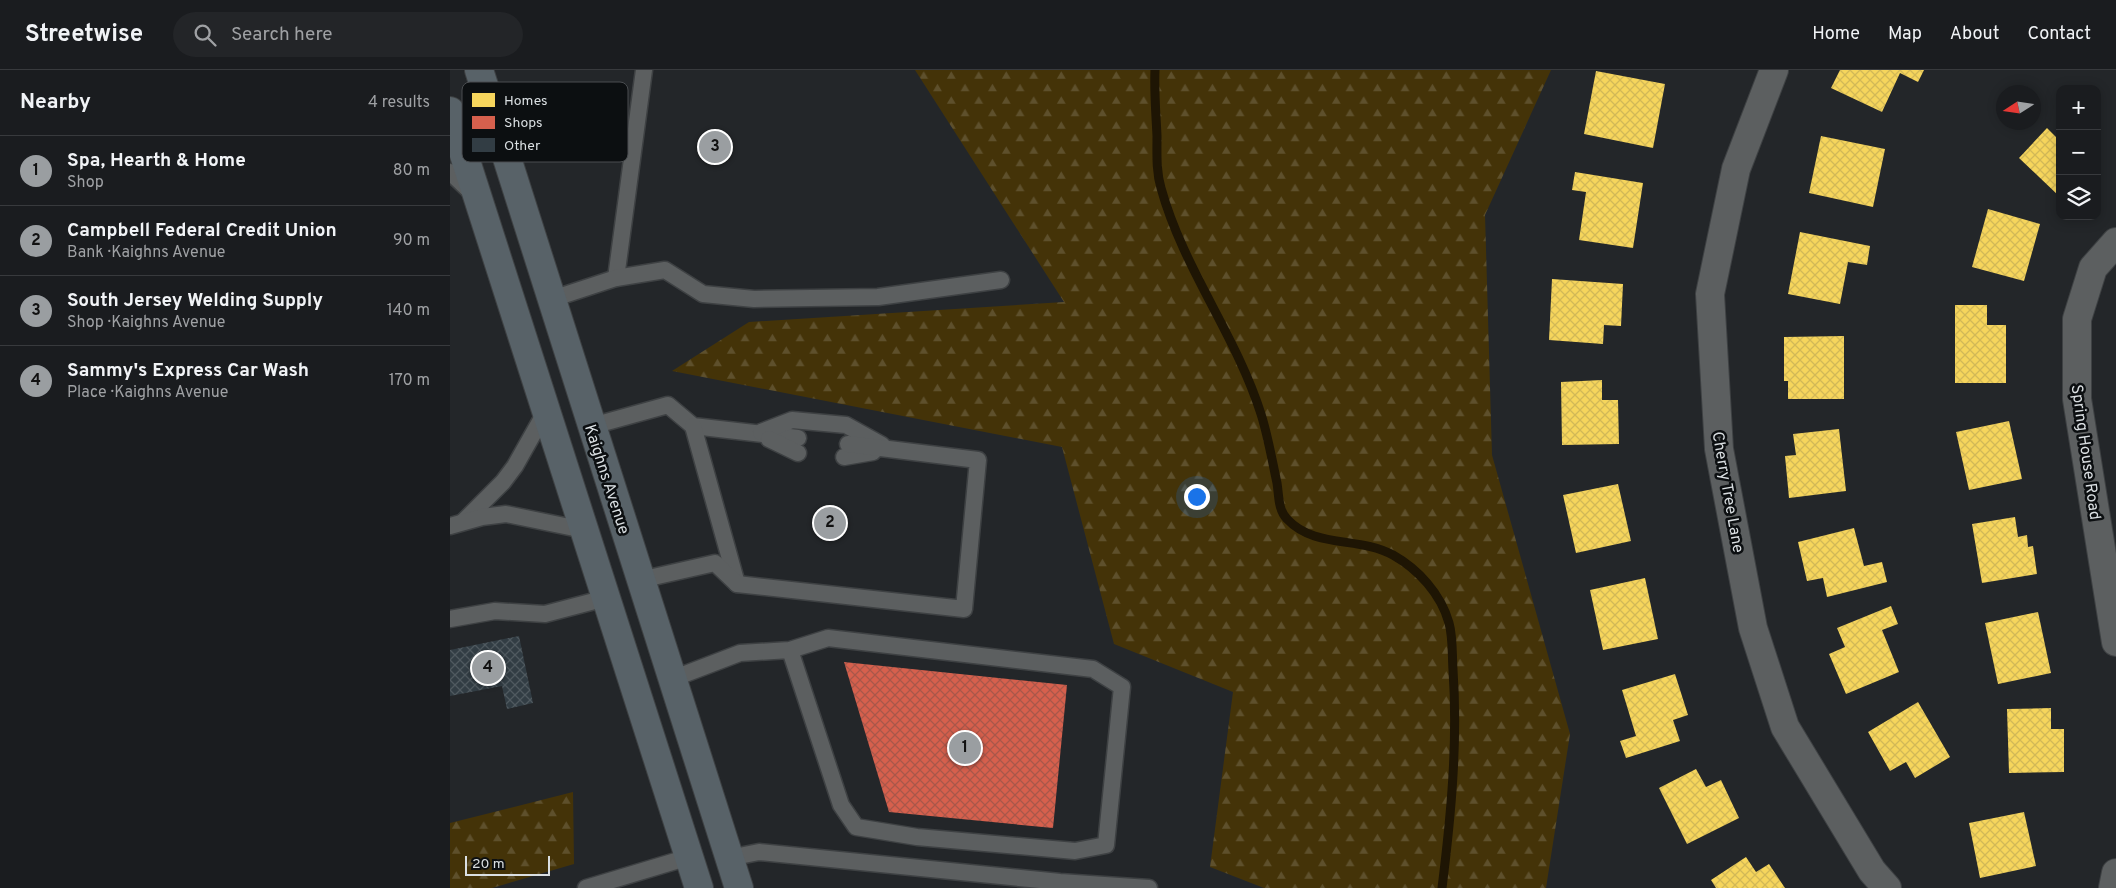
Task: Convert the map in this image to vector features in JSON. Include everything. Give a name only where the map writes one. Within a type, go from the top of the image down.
[{"type":"highway","name":"Kaighns Avenue","points":[[479,70],[483,82]]},
{"type":"highway","points":[[450,111],[462,149]]},
{"type":"highway","points":[[466,162],[698,888]]},
{"type":"highway","name":"Kaighns Avenue","points":[[508,162],[739,888]]},
{"type":"street","name":"Cherry Tree Lane","points":[[1774,70],[1736,169],[1710,294],[1719,449],[1753,628],[1784,727],[1872,870],[1887,888]]},
{"type":"street","name":"Spring House Road","points":[[2116,242],[2094,268],[2077,319],[2077,399],[2116,642]]},
{"type":"street","points":[[2113,888],[2116,873]]},
{"type":"lane","points":[[616,278],[644,70]]},
{"type":"lane","points":[[450,172],[478,200]]},
{"type":"lane","points":[[552,299],[616,278],[665,270],[702,294],[754,299],[878,297],[1001,280]]},
{"type":"lane","points":[[592,426],[668,405],[693,426],[758,434],[798,446]]},
{"type":"lane","points":[[457,524],[503,482],[515,466],[546,411]]},
{"type":"lane","points":[[758,434],[792,420],[846,425],[888,449]]},
{"type":"lane","points":[[693,426],[737,584]]},
{"type":"lane","points":[[640,580],[714,563],[737,584],[964,609],[978,460],[888,449],[846,451]]},
{"type":"lane","points":[[457,524],[506,514],[584,530]]},
{"type":"lane","points":[[450,619],[495,611],[545,614],[606,598]]},
{"type":"lane","points":[[672,679],[740,653],[790,650],[828,638],[1093,669],[1122,687],[1106,845],[1075,852],[917,837],[856,827],[841,805],[790,650]]},
{"type":"lane","points":[[729,858],[759,852],[1065,885],[1149,888]]},
{"type":"lane","points":[[587,888],[688,857]]},
{"type":"green space","points":[[915,70],[1551,70],[1485,215],[1492,455],[1570,734],[1546,888],[1264,888],[1210,867],[1233,692],[1114,644],[1062,447],[672,371],[749,322],[1064,302]]},
{"type":"green space","points":[[573,792],[574,864],[492,888],[450,888],[450,823]]},
{"type":"building: Homes","points":[[1840,70],[1924,70],[1918,82],[1900,73],[1882,112],[1831,88]]},
{"type":"building: Homes","points":[[1596,71],[1665,84],[1653,148],[1584,134]]},
{"type":"building: Homes","points":[[2047,128],[2056,137],[2056,193],[2019,158]]},
{"type":"building: Homes","points":[[1821,136],[1885,149],[1873,207],[1809,193]]},
{"type":"building: Homes","points":[[1575,172],[1643,183],[1633,248],[1579,240],[1586,192],[1572,190]]},
{"type":"building: Homes","points":[[1988,209],[2040,224],[2024,281],[1972,267]]},
{"type":"building: Homes","points":[[1800,232],[1870,246],[1867,265],[1848,262],[1840,304],[1788,294]]},
{"type":"building: Homes","points":[[1552,279],[1623,284],[1621,326],[1604,325],[1603,344],[1549,340]]},
{"type":"building: Homes","points":[[1955,305],[1987,305],[1987,325],[2006,325],[2006,383],[1955,383]]},
{"type":"building: Homes","points":[[1844,336],[1844,399],[1788,399],[1788,381],[1784,381],[1784,337]]},
{"type":"building: Homes","points":[[1602,380],[1602,400],[1618,400],[1619,444],[1562,445],[1561,382]]},
{"type":"building: Homes","points":[[2009,421],[2022,479],[1969,490],[1956,432]]},
{"type":"building: Homes","points":[[1839,429],[1846,491],[1789,498],[1785,456],[1796,455],[1793,434]]},
{"type":"building: Homes","points":[[1618,484],[1631,541],[1576,553],[1563,495]]},
{"type":"building: Homes","points":[[2015,517],[2018,537],[2027,535],[2028,547],[2033,546],[2037,574],[1982,583],[1972,524]]},
{"type":"building: Homes","points":[[1854,528],[1864,566],[1882,562],[1887,582],[1827,597],[1823,578],[1807,581],[1798,542]]},
{"type":"building: Homes","points":[[1645,578],[1658,639],[1603,650],[1590,590]]},
{"type":"building: Homes","points":[[1891,606],[1898,624],[1882,630],[1899,672],[1846,694],[1829,654],[1845,647],[1837,628]]},
{"type":"building: Homes","points":[[2038,612],[2051,673],[1998,684],[1985,623]]},
{"type":"building: Homes","points":[[1675,674],[1688,715],[1673,720],[1680,741],[1626,758],[1620,741],[1636,736],[1622,690]]},
{"type":"building: Homes","points":[[1918,702],[1950,757],[1915,778],[1906,762],[1890,771],[1868,732]]},
{"type":"building: Homes","points":[[2051,708],[2051,729],[2064,729],[2064,772],[2009,773],[2007,709]]},
{"type":"building: Homes","points":[[1696,769],[1706,787],[1721,780],[1739,818],[1687,844],[1659,788]]},
{"type":"building: Homes","points":[[2024,812],[2036,866],[1980,878],[1969,823]]},
{"type":"building: Homes","points":[[1746,857],[1756,872],[1769,864],[1785,888],[1716,888],[1711,880]]},
{"type":"building: Shops","points":[[844,662],[1067,685],[1053,828],[889,812]]},
{"type":"building: Other","points":[[519,636],[533,703],[507,709],[502,686],[450,696],[450,650]]},
{"type":"waterway","points":[[1155,70],[1157,162],[1161,188],[1182,246],[1238,357],[1261,414],[1277,483],[1279,502],[1284,515],[1298,528],[1311,535],[1380,549],[1393,555],[1420,575],[1434,592],[1445,612],[1452,640],[1455,724],[1451,806],[1442,888]]},
{"type":"place","name":"South Jersey Welding Supply","points":[[715,147]]},
{"type":"place","name":"Campbell Federal Credit Union","points":[[830,523]]},
{"type":"place","name":"Sammy's Express Car Wash","points":[[488,668]]},
{"type":"place","name":"Spa, Hearth & Home","points":[[965,748]]}]
